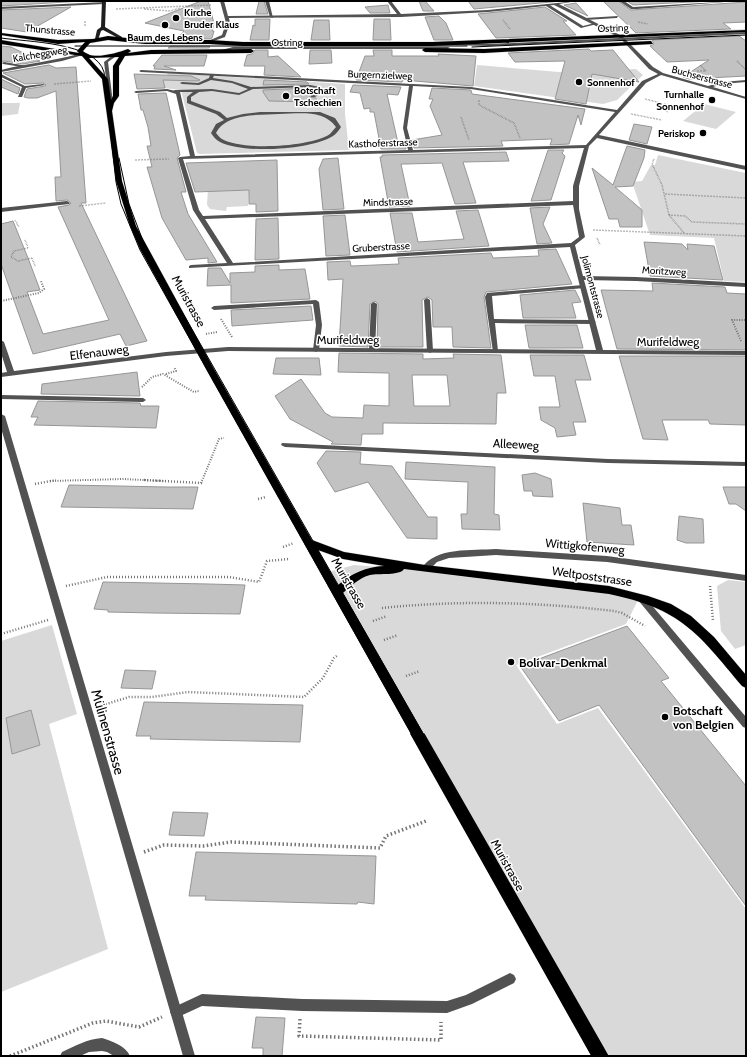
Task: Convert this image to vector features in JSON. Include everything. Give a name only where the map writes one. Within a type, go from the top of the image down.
[{"type":"main road","points":[[82,54],[80,51],[83,45],[97,39],[99,30],[103,28],[104,2]]},
{"type":"main road","points":[[103,28],[121,38]]},
{"type":"main road","name":"Ostring","points":[[113,57],[123,54],[151,52],[451,50],[746,32]]},
{"type":"main road","name":"Thunstrasse","points":[[1,34],[58,42],[121,38]]},
{"type":"main road","name":"Ostring","points":[[121,38],[128,40],[243,44],[432,44],[746,37]]},
{"type":"main road","name":"Muristrasse","points":[[128,40],[130,46],[116,66],[116,96],[111,103],[110,110],[119,181],[133,226],[201,350],[600,1056]]},
{"type":"main road","name":"Ostring","points":[[451,50],[470,47],[592,43],[624,40]]},
{"type":"main road","name":"Thunstrasse","points":[[1,42],[95,57],[113,57]]},
{"type":"main road","name":"Muristrasse","points":[[82,54],[105,79],[107,105],[110,110]]},
{"type":"main road","name":"Weltpoststrasse","points":[[310,543],[350,556],[425,569],[610,590],[641,598],[677,613],[697,627],[746,683]]},
{"type":"main road","name":"Weltpoststrasse","points":[[338,591],[354,576],[370,570],[425,569]]},
{"type":"street","points":[[210,42],[224,36],[228,24],[222,1]]},
{"type":"street","points":[[267,1],[272,17]]},
{"type":"street","points":[[389,1],[401,16]]},
{"type":"street","points":[[226,17],[401,16],[495,11],[548,3],[555,4],[575,1]]},
{"type":"street","points":[[621,1],[634,8],[735,1]]},
{"type":"street","points":[[1,8],[104,2]]},
{"type":"street","points":[[548,3],[582,27],[595,24]]},
{"type":"street","name":"Buchserstrasse","points":[[555,4],[624,40],[651,68],[661,74],[746,98]]},
{"type":"street","points":[[585,19],[617,17]]},
{"type":"street","name":"Ostring","points":[[432,44],[470,47]]},
{"type":"street","points":[[219,52],[233,48],[470,47]]},
{"type":"street","name":"Kalcheggweg","points":[[1,71],[22,66],[63,60],[82,54]]},
{"type":"street","points":[[111,103],[106,62],[113,57]]},
{"type":"street","points":[[4,64],[22,66]]},
{"type":"street","name":"Burgernzielweg","points":[[141,71],[212,74],[326,82],[481,89],[617,111]]},
{"type":"street","points":[[211,79],[212,74]]},
{"type":"street","points":[[582,230],[576,203],[576,186],[587,146],[646,80],[661,74]]},
{"type":"street","points":[[1,75],[24,87],[43,85]]},
{"type":"street","points":[[182,84],[198,84],[211,79],[232,82],[250,88],[318,87],[320,93],[313,96]]},
{"type":"street","points":[[708,87],[722,83],[746,81]]},
{"type":"street","points":[[411,85],[405,128],[411,151]]},
{"type":"street","points":[[20,96],[24,87]]},
{"type":"street","points":[[136,92],[167,90],[218,90],[239,94],[248,92],[250,88]]},
{"type":"street","points":[[199,90],[189,97],[189,102],[218,113],[227,120]]},
{"type":"street","points":[[175,91],[178,94],[193,158]]},
{"type":"street","points":[[320,113],[333,119],[339,127],[332,135],[315,142],[277,147],[248,147],[229,144],[214,136],[213,130],[227,120],[254,114],[320,113]]},
{"type":"street","points":[[595,136],[746,168]]},
{"type":"street","name":"Kasthoferstrasse","points":[[180,158],[472,148],[587,146]]},
{"type":"street","points":[[180,158],[196,210],[230,265]]},
{"type":"street","points":[[1,210],[67,203]]},
{"type":"street","name":"Mindstrasse","points":[[201,218],[576,203]]},
{"type":"street","name":"Jolimontstrasse","points":[[582,230],[582,239],[572,245],[600,352]]},
{"type":"street","name":"Gruberstrasse","points":[[191,267],[572,245]]},
{"type":"street","name":"Moritzweg","points":[[581,278],[636,278],[746,285]]},
{"type":"street","points":[[495,351],[488,297],[491,293],[584,287]]},
{"type":"street","points":[[427,300],[430,350]]},
{"type":"street","points":[[214,308],[316,302],[319,325],[316,350]]},
{"type":"street","points":[[372,350],[374,304]]},
{"type":"street","points":[[491,321],[593,322]]},
{"type":"street","points":[[1,342],[11,374]]},
{"type":"street","name":"Murifeldweg","points":[[201,350],[600,352],[745,350]]},
{"type":"street","name":"Elfenauweg","points":[[1,375],[201,350]]},
{"type":"street","points":[[1,397],[142,400]]},
{"type":"street","name":"Mülinenstrasse","points":[[1,416],[189,1056]]},
{"type":"street","name":"Alleeweg","points":[[284,445],[608,461],[746,464]]},
{"type":"street","name":"Wittigkofenweg","points":[[425,569],[434,560],[449,555],[496,552],[596,558],[746,578]]},
{"type":"street","points":[[641,598],[746,724]]},
{"type":"street","points":[[176,1012],[202,1000],[302,1005],[447,1007],[468,1000],[510,979]]},
{"type":"street","points":[[66,1056],[88,1047],[101,1044],[114,1047],[124,1056]]},
{"type":"path","points":[[177,3],[178,7]]},
{"type":"path","points":[[136,6],[116,8],[182,7],[216,4]]},
{"type":"path","points":[[130,8],[170,11],[182,7]]},
{"type":"path","points":[[495,11],[512,31]]},
{"type":"path","points":[[85,21],[85,26]]},
{"type":"path","points":[[737,61],[746,70]]},
{"type":"path","points":[[63,84],[92,81]]},
{"type":"path","points":[[481,89],[479,105],[514,123],[519,136]]},
{"type":"path","points":[[642,99],[668,104],[670,106],[666,111],[668,112]]},
{"type":"path","points":[[630,114],[662,120]]},
{"type":"path","points":[[461,117],[472,148]]},
{"type":"path","points":[[656,153],[652,164],[664,194],[669,215],[684,233]]},
{"type":"path","points":[[135,160],[180,158]]},
{"type":"path","points":[[664,194],[746,198]]},
{"type":"path","points":[[669,215],[685,216],[692,222],[746,224]]},
{"type":"path","points":[[582,230],[746,236]]},
{"type":"path","points":[[598,238],[600,245]]},
{"type":"path","points":[[25,240],[28,248],[14,251],[11,257],[18,261],[32,258],[35,266]]},
{"type":"path","points":[[1,301],[39,293],[44,289],[41,281]]},
{"type":"path","points":[[214,308],[234,341]]},
{"type":"path","points":[[745,350],[732,320],[746,320]]},
{"type":"path","points":[[128,399],[152,377],[158,374],[176,371],[174,367]]},
{"type":"path","points":[[165,374],[194,392],[199,391]]},
{"type":"path","points":[[22,487],[56,480],[123,479],[201,483],[219,439],[224,438]]},
{"type":"path","points":[[258,499],[268,496]]},
{"type":"path","points":[[283,547],[294,543]]},
{"type":"path","points":[[52,590],[92,579],[107,577],[229,576],[259,582],[267,561],[290,559]]},
{"type":"path","points":[[710,574],[713,628]]},
{"type":"path","points":[[382,608],[450,602],[522,601],[614,611],[622,613],[648,628]]},
{"type":"path","points":[[1,634],[60,616]]},
{"type":"path","points":[[373,621],[387,616]]},
{"type":"path","points":[[384,640],[398,635]]},
{"type":"path","points":[[87,710],[129,697],[152,697],[188,692],[304,696],[323,678],[334,658],[338,655]]},
{"type":"path","points":[[406,676],[420,671]]},
{"type":"path","points":[[131,857],[164,845],[203,846],[231,842],[380,848],[386,836],[426,821]]},
{"type":"path","points":[[299,1036],[441,1040]]},
{"type":"shaded area","points":[[477,65],[559,72],[636,69],[643,75],[617,100],[603,104],[474,86]]},
{"type":"shaded area","points":[[168,73],[345,84],[345,114],[349,150],[197,153],[181,90],[164,88],[163,81]]},
{"type":"shaded area","points":[[1,103],[20,103],[18,114],[1,116]]},
{"type":"shaded area","points":[[704,104],[736,112],[716,129],[683,121]]},
{"type":"shaded area","points":[[658,155],[746,173],[746,282],[724,281],[714,238],[650,235],[632,182],[642,181],[651,165],[655,165]]},
{"type":"shaded area","points":[[208,188],[212,191],[249,190],[248,206],[227,207],[226,211],[210,209],[207,205]]},
{"type":"shaded area","points":[[354,565],[432,571],[612,594],[638,600],[626,624],[516,665],[557,724],[598,708],[746,909],[746,1056],[609,1056],[538,940],[328,572]]},
{"type":"shaded area","points":[[728,580],[746,582],[746,645],[735,649],[721,631],[717,586]]},
{"type":"shaded area","points":[[52,625],[77,714],[49,724],[108,949],[1,992],[1,641]],"holes":[[[31,710],[40,745],[14,753],[6,719]]]},
{"type":"building","points":[[1,1],[82,1],[1,6]]},
{"type":"building","points":[[201,1],[208,1],[212,15],[214,24],[212,31],[214,31],[212,38],[210,39],[177,38],[184,31],[145,23]]},
{"type":"building","points":[[259,1],[264,1],[268,14],[256,14]]},
{"type":"building","points":[[419,1],[425,1],[434,11],[423,11]]},
{"type":"building","points":[[468,1],[562,1],[474,9]]},
{"type":"building","points":[[603,1],[618,1],[631,10],[746,2],[746,22],[723,23],[731,29],[636,33]]},
{"type":"building","points":[[627,1],[711,1],[633,5]]},
{"type":"building","points":[[576,3],[588,16],[564,5]]},
{"type":"building","points":[[388,5],[390,13],[370,13],[365,7]]},
{"type":"building","points":[[71,7],[27,32],[1,28],[1,10]]},
{"type":"building","points":[[545,7],[567,21],[563,21],[576,35],[496,38],[478,14]]},
{"type":"building","points":[[439,16],[446,23],[453,40],[434,40],[425,17]]},
{"type":"building","points":[[255,19],[270,19],[269,40],[250,40],[253,25],[255,26]]},
{"type":"building","points":[[374,19],[390,19],[391,40],[373,40]]},
{"type":"building","points":[[314,20],[329,20],[330,40],[311,40]]},
{"type":"building","points":[[739,36],[746,41],[746,76],[689,79],[683,77],[709,60],[667,62],[650,46],[654,44],[652,40]]},
{"type":"building","points":[[1,46],[11,47],[40,61],[23,64],[4,61],[1,62]]},
{"type":"building","points":[[171,46],[210,46],[209,48],[168,48]]},
{"type":"building","points":[[589,49],[591,51],[613,50],[639,82],[592,74],[586,104],[555,99],[565,61],[515,62],[508,53]]},
{"type":"building","points":[[255,50],[268,50],[268,57],[278,56],[301,77],[264,75],[265,66],[244,66],[247,55],[252,54]]},
{"type":"building","points":[[310,50],[331,50],[332,63],[309,64]]},
{"type":"building","points":[[373,50],[392,50],[392,56],[439,56],[438,54],[476,56],[473,86],[403,80],[402,82],[356,80],[365,56],[374,56]]},
{"type":"building","points":[[162,55],[207,55],[204,66],[164,66],[176,70],[154,69],[155,66],[153,66]]},
{"type":"building","points":[[49,65],[56,68],[76,67],[86,203],[81,203],[147,341],[126,346],[120,334],[33,354],[1,264],[1,224],[13,221],[40,290],[27,292],[43,334],[109,320],[58,207],[69,205],[71,203],[67,200],[56,201],[55,177],[61,177],[56,91],[37,98],[24,97],[27,89],[46,85],[43,83],[25,84],[3,73]]},
{"type":"building","points":[[134,74],[191,76],[200,80],[163,80],[165,88],[137,89]]},
{"type":"building","points":[[1,79],[20,88],[18,94],[1,87]]},
{"type":"building","points":[[264,80],[307,82],[309,84],[263,85]]},
{"type":"building","points":[[353,85],[401,87],[398,95],[387,94],[398,143],[405,142],[406,149],[381,149],[374,112],[370,112],[370,108],[364,109],[360,93],[350,92]]},
{"type":"building","name":"Botschaft Tschechien","points":[[310,88],[316,91],[310,94],[310,97],[316,98],[316,102],[269,101],[263,92],[263,90]]},
{"type":"building","points":[[432,88],[471,90],[472,94],[585,109],[581,125],[578,115],[569,144],[550,145],[552,139],[501,141],[503,146],[414,148],[412,140],[442,135],[430,106],[433,99],[429,99]]},
{"type":"building","points":[[166,93],[180,155],[177,158],[186,192],[181,192],[188,214],[217,262],[208,263],[208,258],[186,260],[162,218],[147,167],[152,167],[147,146],[151,146],[148,127],[143,110],[141,110],[138,94]]},
{"type":"building","points":[[634,124],[652,127],[647,144],[629,140]]},
{"type":"building","points":[[627,146],[645,150],[644,158],[633,186],[615,187],[642,210],[642,227],[620,227],[618,219],[609,219],[592,168],[613,185]]},
{"type":"building","points":[[548,150],[564,150],[562,153],[565,156],[551,200],[531,201]]},
{"type":"building","points":[[506,152],[509,161],[463,162],[476,203],[455,204],[442,163],[401,164],[410,206],[389,207],[380,157],[382,157],[382,155]]},
{"type":"building","points":[[338,158],[344,209],[323,210],[319,169],[323,159]]},
{"type":"building","points":[[277,160],[278,211],[256,212],[256,204],[249,204],[249,190],[195,192],[186,163]]},
{"type":"building","points":[[550,207],[543,224],[552,243],[537,244],[530,208]]},
{"type":"building","points":[[478,210],[489,246],[397,252],[390,213],[412,213],[418,242],[464,239],[456,211]]},
{"type":"building","points":[[345,215],[350,255],[326,256],[323,216]]},
{"type":"building","points":[[278,218],[279,259],[255,260],[256,219]]},
{"type":"building","points":[[644,242],[682,244],[688,250],[687,244],[714,246],[723,280],[650,276]]},
{"type":"building","points":[[556,249],[572,284],[486,292],[484,297],[491,348],[453,347],[452,327],[433,327],[432,300],[428,297],[422,300],[423,347],[377,347],[378,304],[375,301],[370,304],[368,347],[339,346],[343,279],[328,280],[327,262],[350,261],[351,266],[399,264],[398,258],[491,253],[493,258],[539,256],[538,250]]},
{"type":"building","points":[[279,265],[279,270],[305,269],[310,299],[231,303],[231,285],[207,286],[208,268],[221,268],[230,283],[230,273],[255,272],[255,266]]},
{"type":"building","points":[[652,283],[725,287],[727,293],[746,294],[746,350],[617,349],[601,290],[653,291]]},
{"type":"building","points":[[575,290],[581,302],[572,303],[576,318],[523,318],[520,295]]},
{"type":"building","points":[[311,306],[313,320],[232,326],[231,310]]},
{"type":"building","points":[[525,325],[577,325],[583,348],[529,348]]},
{"type":"building","points":[[339,353],[423,354],[423,359],[454,358],[453,354],[501,355],[506,393],[497,393],[496,424],[383,423],[383,434],[362,434],[361,445],[331,444],[333,442],[290,419],[275,396],[301,379],[325,413],[332,417],[363,418],[364,405],[389,406],[389,373],[338,372]],"holes":[[[412,375],[447,375],[450,406],[414,406]]]},
{"type":"building","points":[[530,355],[584,355],[591,380],[575,380],[586,422],[573,422],[576,435],[557,437],[555,428],[541,420],[539,407],[560,407],[555,376],[534,376]]},
{"type":"building","points":[[619,356],[746,356],[746,425],[710,424],[708,420],[662,420],[668,440],[643,439]]},
{"type":"building","points":[[276,358],[319,358],[321,375],[273,374]]},
{"type":"building","points":[[137,372],[140,396],[41,394],[42,384]]},
{"type":"building","points":[[38,401],[140,403],[141,406],[159,406],[156,428],[34,425],[38,417],[31,417]]},
{"type":"building","points":[[326,451],[361,452],[360,464],[392,466],[428,517],[437,517],[437,539],[407,538],[368,482],[335,492],[317,463]]},
{"type":"building","points":[[406,462],[495,467],[494,514],[499,515],[500,530],[462,529],[461,514],[467,514],[468,482],[405,479]]},
{"type":"building","points":[[535,473],[551,479],[553,497],[533,496],[532,491],[524,491],[522,475]]},
{"type":"building","points":[[69,485],[198,487],[193,509],[61,507]]},
{"type":"building","points":[[723,487],[746,487],[746,511],[736,504],[729,504]]},
{"type":"building","points":[[583,503],[620,508],[622,525],[631,525],[634,545],[587,542]]},
{"type":"building","points":[[679,516],[703,519],[704,543],[686,543],[677,540]]},
{"type":"building","points":[[103,582],[245,585],[240,614],[154,613],[108,612],[108,610],[94,609]]},
{"type":"building","points":[[627,626],[669,678],[661,681],[746,786],[746,906],[599,705],[559,721],[520,666]]},
{"type":"building","points":[[125,670],[156,671],[152,689],[121,688]]},
{"type":"building","points":[[144,702],[303,705],[300,742],[150,739],[151,736],[136,736]]},
{"type":"building","points":[[31,710],[40,745],[12,754],[6,718]]},
{"type":"building","points":[[173,812],[208,813],[204,836],[169,835]]},
{"type":"building","points":[[196,852],[376,856],[374,904],[358,902],[357,904],[205,900],[206,896],[189,896]]},
{"type":"building","points":[[256,1017],[285,1018],[282,1056],[263,1056],[263,1048],[252,1048]]},
{"type":"tram line","points":[[472,47],[746,35]]},
{"type":"tram line","points":[[1,38],[59,45],[75,49],[98,62],[104,72],[116,182],[121,204],[140,250],[412,735]]},
{"type":"tram line","points":[[75,46],[467,46]]},
{"type":"tram line","points":[[119,158],[129,204],[146,249],[424,735]]},
{"type":"tram line","points":[[411,734],[592,1056]]},
{"type":"tram line","points":[[424,734],[608,1056]]},
{"type":"place","name":"Kirche Bruder Klaus","points":[[176,18]]},
{"type":"place","name":"Baum des Lebens","points":[[165,25]]},
{"type":"place","name":"Sonnenhof","points":[[579,82]]},
{"type":"place","name":"Botschaft Tschechien","points":[[286,96]]},
{"type":"place","name":"Turnhalle Sonnenhof","points":[[712,100]]},
{"type":"place","name":"Periskop","points":[[703,133]]},
{"type":"place","name":"Bolívar-Denkmal","points":[[511,662]]},
{"type":"place","name":"Botschaft von Belgien","points":[[665,717]]}]
